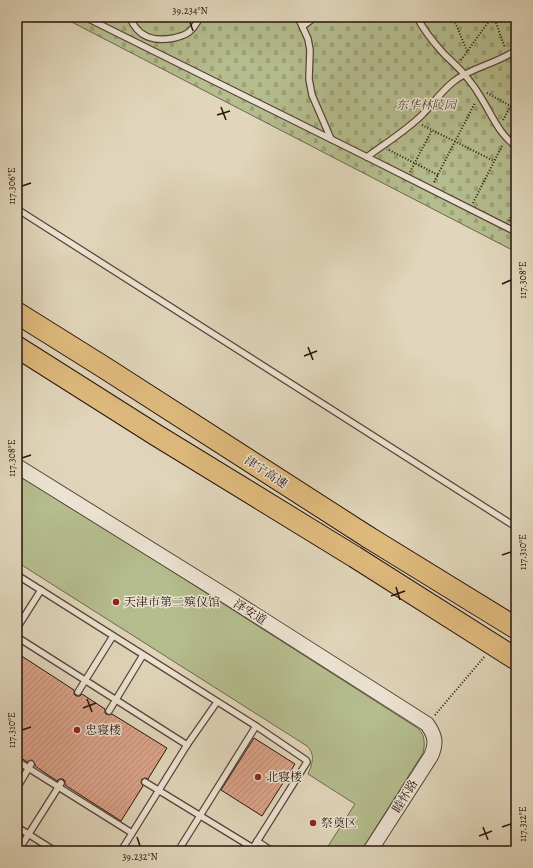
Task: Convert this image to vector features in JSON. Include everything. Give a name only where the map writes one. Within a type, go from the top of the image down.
[{"type":"highway","points":[[17,307],[105,368]]},
{"type":"highway","name":"津宁高速","points":[[17,313],[368,537],[516,628]]},
{"type":"highway","points":[[17,347],[516,658]]},
{"type":"highway","points":[[17,364],[73,395],[156,435]]},
{"type":"street","name":"泽安道","points":[[17,466],[427,724]]},
{"type":"street","name":"睦怀路","points":[[370,851],[434,748],[432,731],[427,724]]},
{"type":"lane","points":[[85,17],[516,232]]},
{"type":"lane","points":[[130,17],[133,25],[140,33],[148,37],[167,39],[186,34],[200,17]]},
{"type":"lane","points":[[298,17],[308,39],[310,50],[309,79],[312,95],[331,139]]},
{"type":"lane","points":[[303,26],[315,17]]},
{"type":"lane","points":[[417,17],[433,41],[476,89],[506,138],[516,146]]},
{"type":"lane","points":[[367,157],[423,114],[452,82],[464,74],[489,64],[516,50]]},
{"type":"lane","points":[[17,209],[516,527]]},
{"type":"lane","points":[[17,575],[256,726],[304,758],[307,762],[252,850],[145,782]]},
{"type":"lane","points":[[17,628],[41,590]]},
{"type":"lane","points":[[78,692],[113,636]]},
{"type":"lane","points":[[17,637],[187,745]]},
{"type":"lane","points":[[108,711],[143,655]]},
{"type":"lane","points":[[123,850],[158,790],[217,702]]},
{"type":"lane","points":[[178,851],[256,726]]},
{"type":"lane","points":[[17,761],[30,766],[132,833]]},
{"type":"lane","points":[[17,788],[30,766]]},
{"type":"lane","points":[[18,851],[60,785]]},
{"type":"lane","points":[[17,827],[56,851]]},
{"type":"lane","points":[[257,842],[272,851]]},
{"type":"path","points":[[453,17],[467,52]]},
{"type":"path","points":[[457,66],[493,17]]},
{"type":"path","points":[[493,17],[508,55]]},
{"type":"path","points":[[476,89],[481,90],[516,109]]},
{"type":"path","points":[[430,189],[479,95]]},
{"type":"path","points":[[499,128],[516,97]]},
{"type":"path","points":[[415,121],[494,161]]},
{"type":"path","points":[[408,177],[432,130]]},
{"type":"path","points":[[470,209],[506,138]]},
{"type":"path","points":[[388,149],[438,175]]},
{"type":"path","points":[[506,227],[516,206]]},
{"type":"path","points":[[427,724],[486,655]]},
{"type":"green space","name":"东华林陵园","points":[[62,17],[516,17],[516,252]]},
{"type":"green space","points":[[17,472],[419,729],[424,740],[423,753],[361,851],[325,851],[355,804],[308,774],[312,763],[312,753],[307,746],[17,562]]},
{"type":"building","name":"忠寝楼","points":[[17,653],[74,690],[74,694],[76,696],[80,696],[82,694],[105,709],[106,714],[112,714],[167,748],[148,779],[142,779],[141,782],[143,786],[121,821],[65,785],[65,781],[63,779],[59,779],[57,781],[35,766],[33,761],[31,760],[27,762],[17,755]]},
{"type":"building","name":"北寝楼","points":[[254,738],[295,764],[262,816],[221,790]]},
{"type":"place","name":"天津市第二殡仪馆","points":[[116,602]]},
{"type":"place","name":"忠寝楼","points":[[77,730]]},
{"type":"place","name":"北寝楼","points":[[258,777]]},
{"type":"place","name":"祭奠区","points":[[313,823]]}]
